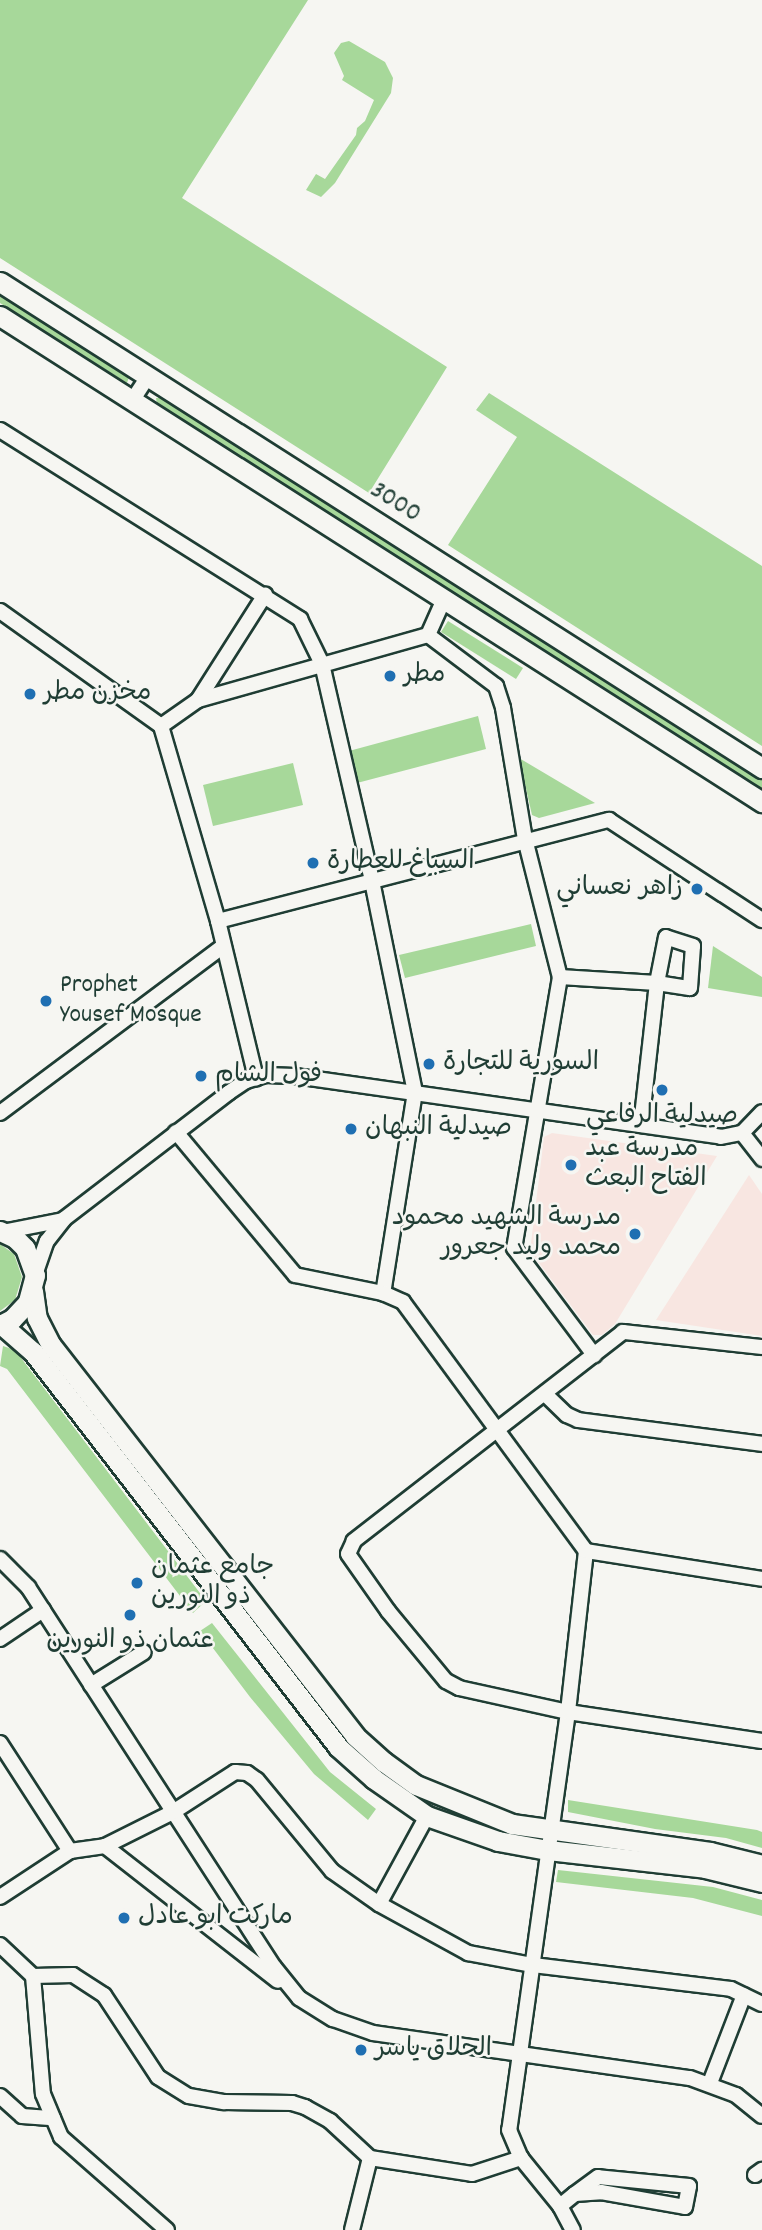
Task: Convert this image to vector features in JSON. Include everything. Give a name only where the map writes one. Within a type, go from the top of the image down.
[{"type":"street","name":"3000","points":[[0,282],[762,768]]},
{"type":"street","name":"3000","points":[[0,316],[762,802]]},
{"type":"street","points":[[132,401],[148,376]]},
{"type":"street","points":[[0,430],[300,619],[322,664],[372,881],[415,1092],[383,1293]]},
{"type":"street","points":[[198,700],[265,596]]},
{"type":"street","points":[[428,635],[444,600]]},
{"type":"street","points":[[0,611],[162,726],[218,921],[222,947],[256,1078]]},
{"type":"street","points":[[162,726],[198,700],[428,635]]},
{"type":"street","points":[[428,635],[496,686],[503,708],[525,839],[560,977],[514,1248],[594,1355]]},
{"type":"street","points":[[218,921],[525,839],[608,820],[762,920]]},
{"type":"street","points":[[0,1113],[222,947]]},
{"type":"street","points":[[560,977],[657,983],[641,1125]]},
{"type":"street","points":[[762,1112],[742,1133],[721,1136],[285,1074],[256,1078],[237,1086],[64,1219],[47,1241],[34,1283],[21,1311],[1,1324],[33,1352],[280,1655],[355,1736],[416,1786],[550,1841],[705,1868],[762,1882]]},
{"type":"street","points":[[176,1132],[295,1275],[383,1293],[403,1302],[586,1551],[568,1713],[509,2130],[521,2158],[560,2206],[573,2230]]},
{"type":"street","points":[[742,1133],[762,1159]]},
{"type":"street","points":[[1,1231],[64,1219]]},
{"type":"street","points":[[1,1231],[25,1248],[34,1283],[37,1318],[51,1345],[280,1655],[338,1747],[374,1779],[427,1816],[498,1841],[550,1841],[710,1852],[762,1865]]},
{"type":"street","points":[[762,1347],[623,1332],[497,1433],[354,1541],[348,1554],[388,1611],[446,1681],[464,1690],[568,1713],[762,1741]]},
{"type":"street","points":[[545,1394],[567,1415],[578,1420],[762,1444]]},
{"type":"street","points":[[586,1551],[762,1579]]},
{"type":"street","points":[[0,1559],[28,1587],[274,1967],[299,1998]]},
{"type":"street","points":[[0,1639],[43,1610]]},
{"type":"street","points":[[91,1685],[144,1652]]},
{"type":"street","points":[[0,1744],[70,1851]]},
{"type":"street","points":[[0,1898],[70,1851],[105,1846],[173,1812],[235,1772],[247,1773],[257,1780],[332,1871],[379,1904],[468,1953],[533,1965],[731,1989],[762,2004]]},
{"type":"street","points":[[379,1904],[427,1816]]},
{"type":"street","points":[[105,1846],[299,1998],[333,2019],[373,2033],[710,2083],[736,2095],[762,2116]]},
{"type":"street","points":[[0,1945],[33,1976],[43,2094],[61,2137],[167,2230]]},
{"type":"street","points":[[33,1976],[73,1975],[104,1995],[149,2066],[173,2088],[189,2096],[224,2102],[292,2103],[305,2107],[330,2121],[370,2158],[472,2174],[521,2158]]},
{"type":"street","points":[[710,2083],[744,1995]]},
{"type":"street","points":[[0,2095],[22,2116],[53,2118]]},
{"type":"street","points":[[352,2230],[370,2158]]},
{"type":"street","points":[[560,2206],[575,2194],[598,2177],[690,2186],[685,2207],[601,2192],[575,2194]]},
{"type":"shaded area","points":[[552,1133],[717,1156],[615,1324],[602,1335],[593,1335],[530,1251],[544,1137]]},
{"type":"shaded area","points":[[749,1175],[762,1194],[762,1336],[656,1320]]},
{"type":"green space","points":[[0,0],[308,0],[182,198],[447,367],[369,493],[0,258]]},
{"type":"green space","points":[[349,41],[385,62],[393,78],[391,93],[335,183],[321,197],[306,190],[316,174],[325,179],[356,135],[357,128],[365,121],[374,100],[342,80],[344,76],[334,53],[341,43]]},
{"type":"green space","points":[[0,292],[130,374],[127,383],[0,303]]},
{"type":"green space","points":[[489,393],[762,566],[762,746],[448,545],[517,437],[476,410]]},
{"type":"green space","points":[[156,398],[164,398],[762,780],[762,790],[157,404]]},
{"type":"green space","points":[[448,621],[523,668],[516,679],[441,632]]},
{"type":"green space","points":[[478,716],[486,749],[357,783],[349,751]]},
{"type":"green space","points":[[519,758],[595,803],[539,818],[532,815]]},
{"type":"green space","points":[[293,763],[303,805],[213,826],[203,785]]},
{"type":"green space","points":[[531,924],[536,946],[405,978],[399,955]]},
{"type":"green space","points":[[713,946],[762,977],[762,997],[708,988]]},
{"type":"green space","points":[[0,1244],[14,1254],[22,1277],[15,1300],[0,1311]]},
{"type":"green space","points":[[3,1346],[15,1350],[206,1601],[193,1613],[7,1369],[0,1366]]},
{"type":"green space","points":[[212,1623],[330,1772],[376,1809],[368,1820],[314,1774],[250,1697],[200,1631]]},
{"type":"green space","points":[[568,1800],[757,1830],[762,1832],[762,1848],[726,1838],[655,1829],[568,1812]]},
{"type":"green space","points":[[558,1870],[713,1887],[762,1900],[762,1916],[693,1898],[556,1882]]},
{"type":"place","name":"مطر","points":[[390,676]]},
{"type":"place","name":"مخزن مطر","points":[[30,694]]},
{"type":"place","name":"السباغ للعطارة","points":[[313,863]]},
{"type":"place","name":"زاهر نعساني","points":[[697,889]]},
{"type":"place","name":"Prophet Yousef Mosque","points":[[46,1001]]},
{"type":"place","name":"السورية للتجارة","points":[[429,1064]]},
{"type":"place","name":"فول الشام","points":[[201,1076]]},
{"type":"place","name":"صيدلية الرفاعي","points":[[662,1090]]},
{"type":"place","name":"صيدلية النبهان","points":[[351,1129]]},
{"type":"place","name":"مدرسة عبد الفتاح البعث","points":[[571,1165]]},
{"type":"place","name":"مدرسة الشهيد محمود محمد وليد جعرور","points":[[635,1234]]},
{"type":"place","name":"جامع عثمان ذو النورين","points":[[137,1583]]},
{"type":"place","name":"عثمان ذو النورين","points":[[130,1615]]},
{"type":"place","name":"ماركت ابو عادل","points":[[124,1918]]},
{"type":"place","name":"الحلاق ياسر","points":[[361,2050]]}]
